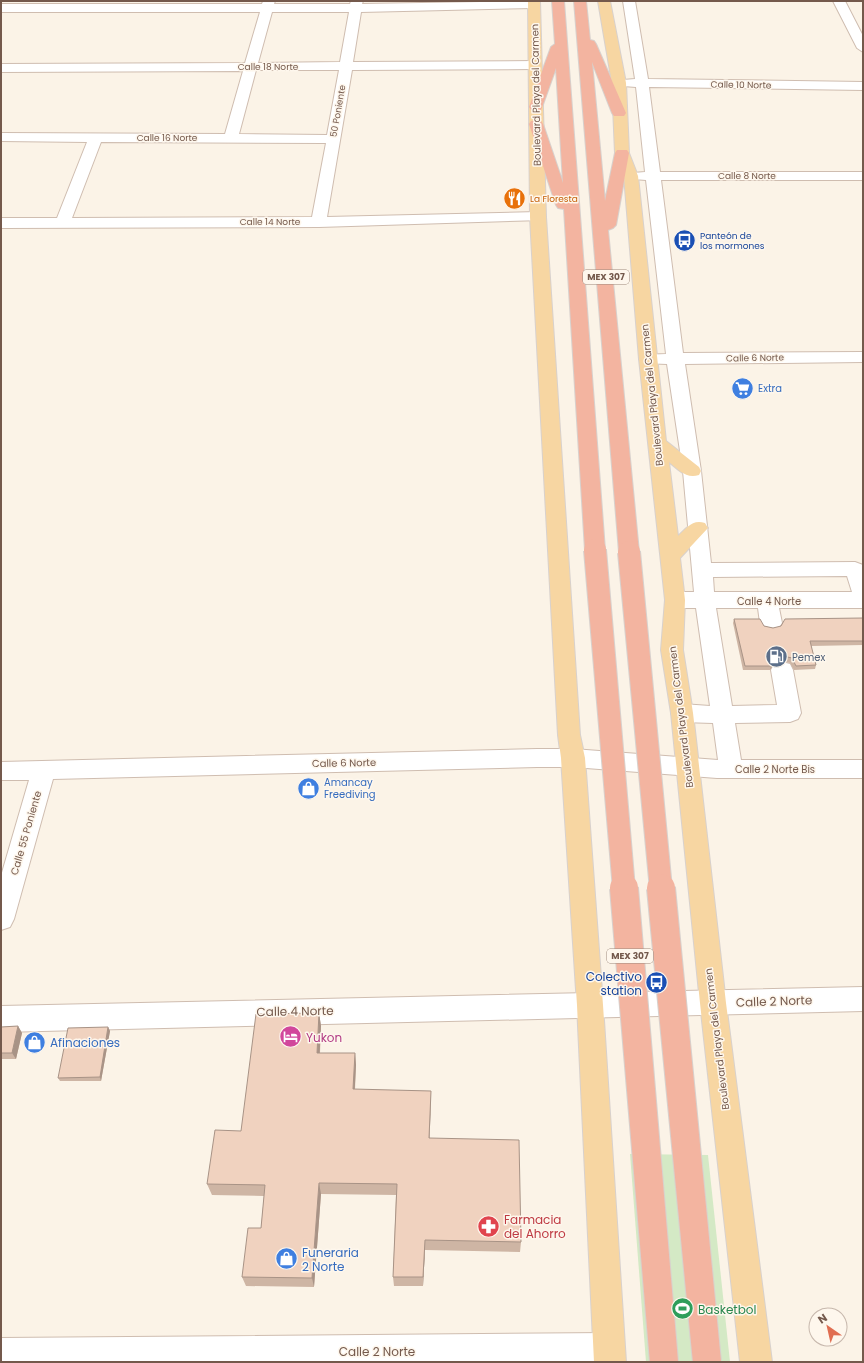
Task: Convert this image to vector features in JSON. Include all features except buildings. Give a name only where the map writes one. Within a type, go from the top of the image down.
[{"type":"highway","name":"MEX 307","points":[[558,1],[595,550],[664,1362]]},
{"type":"highway","name":"MEX 307","points":[[580,1],[603,246],[629,552],[707,1362]]},
{"type":"highway","points":[[583,32],[604,74],[619,113]]},
{"type":"highway","points":[[536,107],[560,38]]},
{"type":"highway","points":[[536,124],[573,236]]},
{"type":"highway","points":[[603,246],[622,153]]},
{"type":"main road","name":"Boulevard Playa del Carmen","points":[[604,1],[619,83],[619,113],[622,153],[631,176],[648,359],[675,600],[672,650],[682,713],[713,1003],[756,1362]]},
{"type":"main road","name":"Boulevard Playa del Carmen","points":[[534,2],[538,217],[569,735],[573,758],[590,1005],[609,1355]]},
{"type":"main road","points":[[658,444],[692,470]]},
{"type":"main road","points":[[670,556],[698,528]]},
{"type":"street","points":[[629,1],[642,84],[675,358],[692,470],[705,601],[731,769]]},
{"type":"street","points":[[839,1],[863,48]]},
{"type":"street","points":[[1,8],[534,2]]},
{"type":"street","points":[[231,138],[268,4]]},
{"type":"street","name":"50 Poniente","points":[[319,222],[356,4]]},
{"type":"street","name":"Calle 18 Norte","points":[[1,68],[535,65]]},
{"type":"street","name":"Calle 10 Norte","points":[[619,83],[863,86]]},
{"type":"street","name":"Calle 16 Norte","points":[[1,137],[333,139]]},
{"type":"street","points":[[63,223],[95,138]]},
{"type":"street","name":"Calle 8 Norte","points":[[631,176],[863,176]]},
{"type":"street","name":"Calle 14 Norte","points":[[1,223],[319,222],[538,217]]},
{"type":"street","name":"Calle 6 Norte","points":[[648,359],[863,356]]},
{"type":"street","points":[[702,570],[855,569],[863,593]]},
{"type":"street","name":"Calle 4 Norte","points":[[675,600],[863,600]]},
{"type":"street","points":[[767,600],[771,623]]},
{"type":"street","points":[[682,713],[722,715],[790,713],[782,670]]},
{"type":"street","name":"Calle 6 Norte","points":[[1,771],[573,758],[687,767]]},
{"type":"street","name":"Calle 2 Norte Bis","points":[[687,767],[731,769],[863,769]]},
{"type":"street","name":"Calle 55 Poniente","points":[[1,919],[44,770]]},
{"type":"street","name":"Calle 2 Norte","points":[[590,1005],[863,999]]},
{"type":"street","name":"Calle 4 Norte","points":[[1,1019],[590,1005]]},
{"type":"street","name":"Calle 2 Norte","points":[[1,1354],[609,1355]]},
{"type":"green space","points":[[630,1154],[708,1155],[730,1362],[646,1362]]},
{"type":"place","name":"La Floresta","points":[[514,199]]},
{"type":"place","name":"Panteón de los mormones","points":[[685,241]]},
{"type":"place","name":"Extra","points":[[742,388]]},
{"type":"place","name":"Pemex","points":[[776,657]]},
{"type":"place","name":"Amancay Freediving","points":[[308,788]]},
{"type":"place","name":"Colectivo station","points":[[657,983]]},
{"type":"place","name":"Yukon","points":[[290,1037]]},
{"type":"place","name":"Afinaciones","points":[[34,1042]]},
{"type":"place","name":"Farmacia del Ahorro","points":[[488,1226]]},
{"type":"place","name":"Funeraria 2 Norte","points":[[286,1259]]},
{"type":"place","name":"Basketbol","points":[[682,1309]]}]
